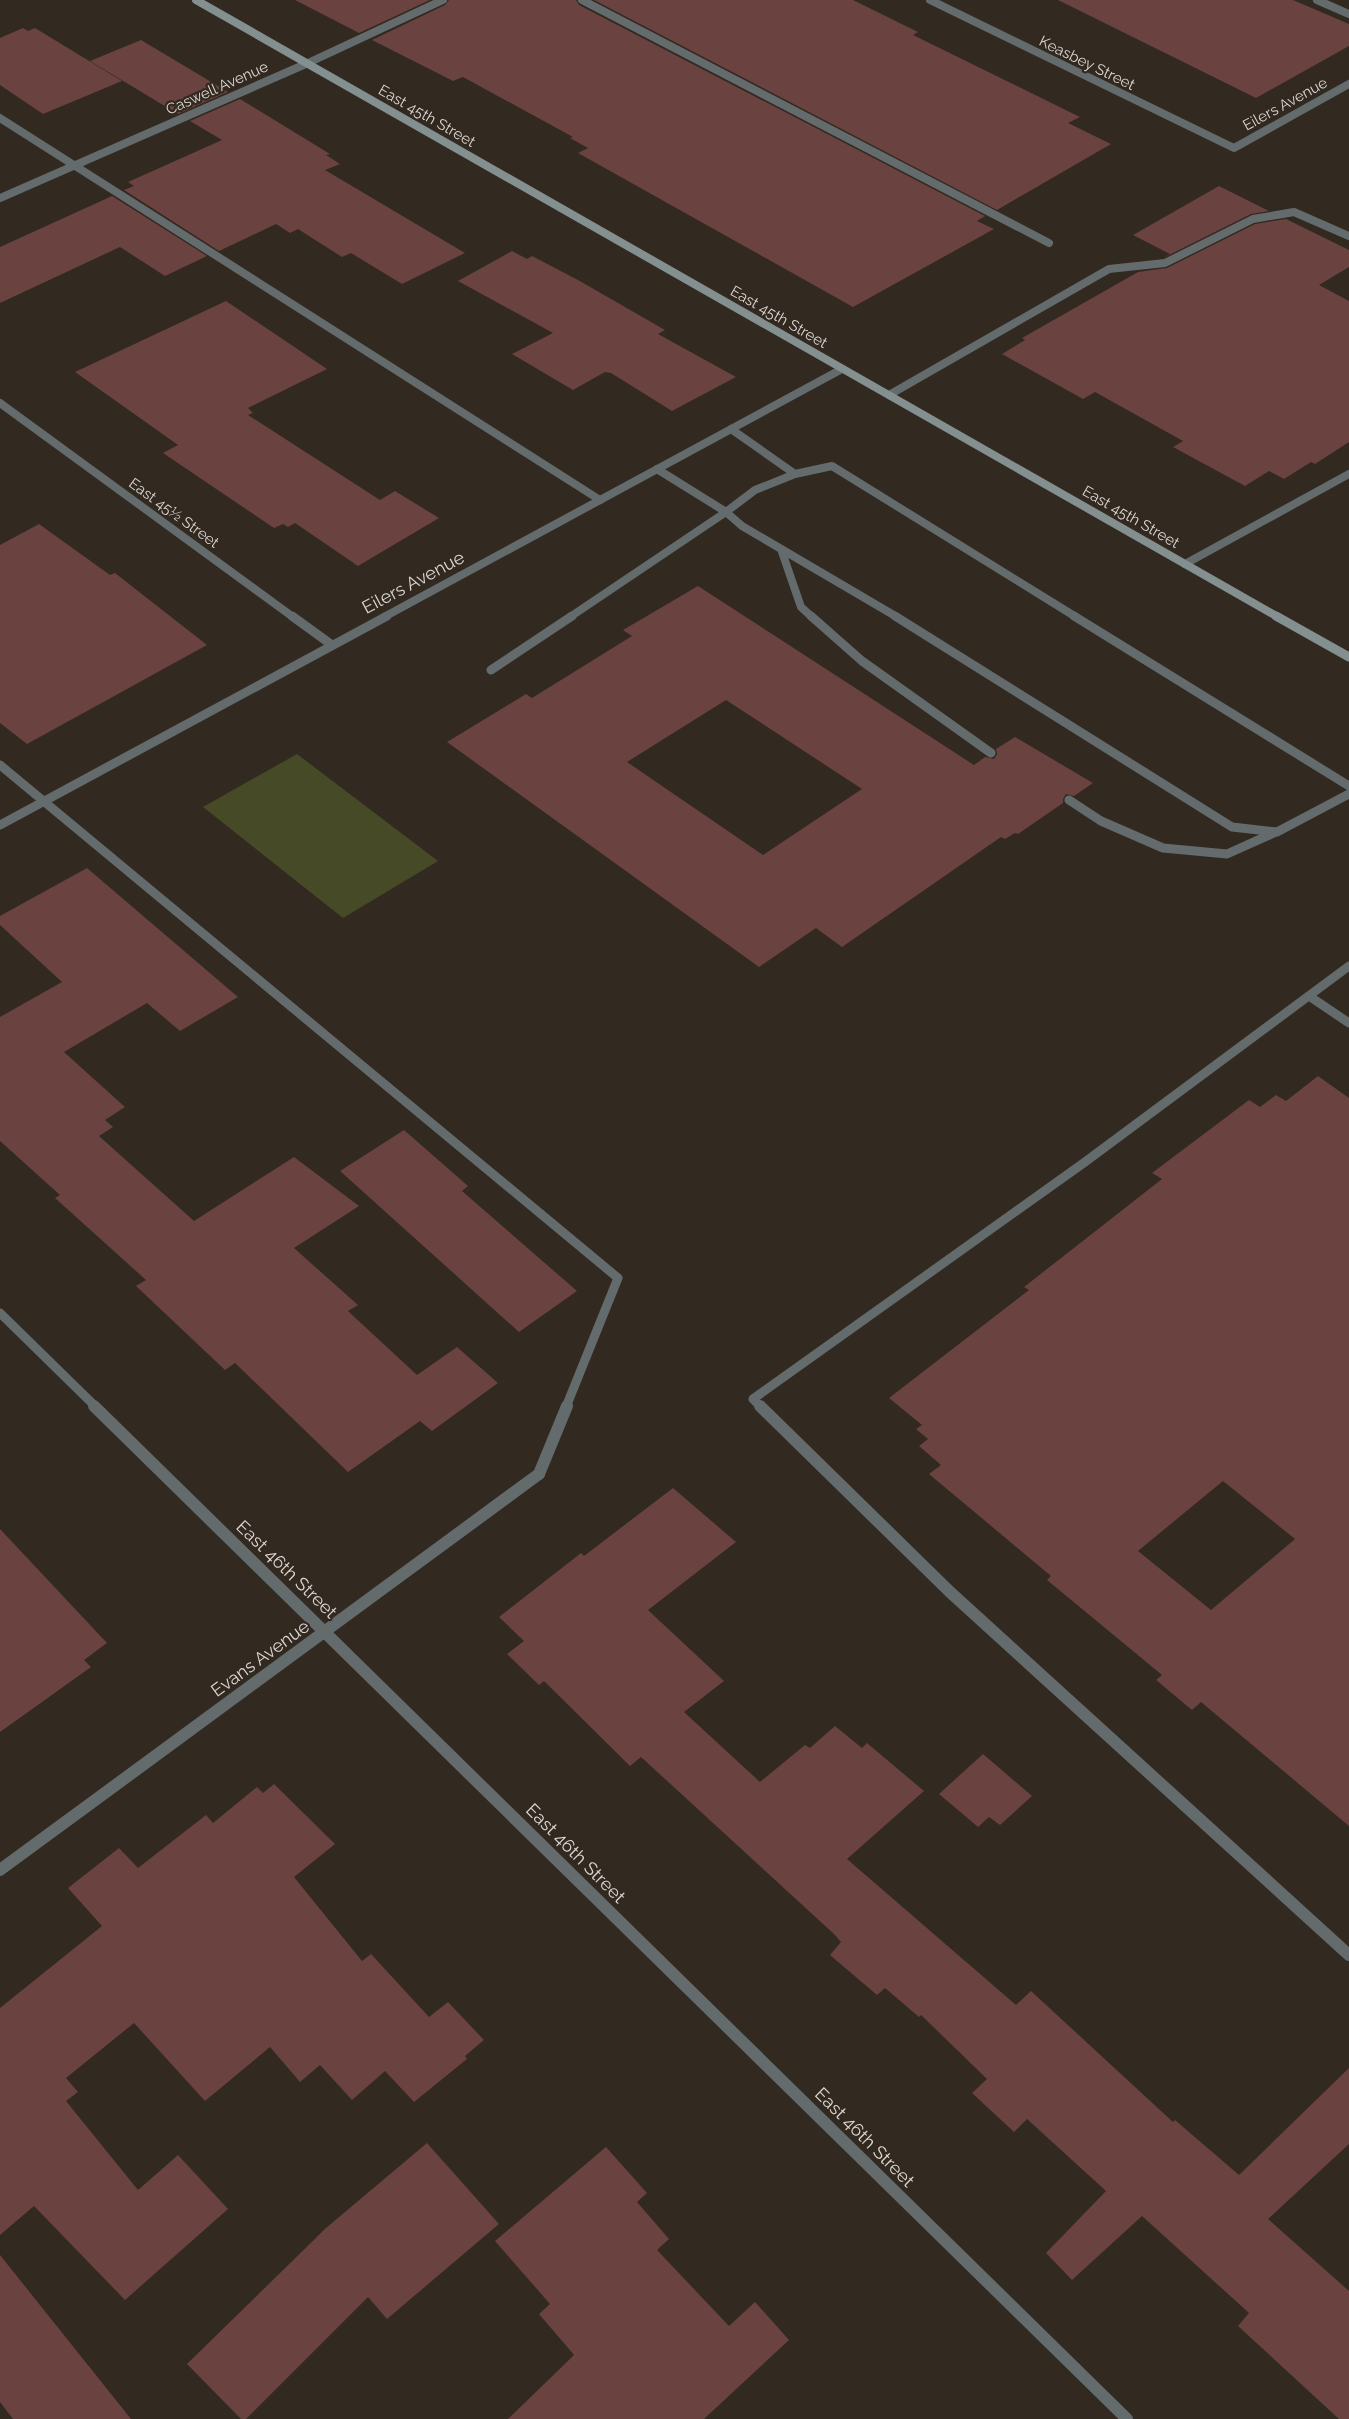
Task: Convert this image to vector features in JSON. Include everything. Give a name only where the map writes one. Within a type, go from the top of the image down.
[{"type":"main road","name":"East 45th Street","points":[[196,0],[1349,657]]},
{"type":"street","name":"Caswell Avenue","points":[[0,198],[308,63],[442,0]]},
{"type":"street","points":[[582,0],[1049,242]]},
{"type":"street","name":"Keasbey Street","points":[[930,0],[1234,148]]},
{"type":"street","points":[[1317,0],[1349,14]]},
{"type":"street","name":"Eilers Avenue","points":[[1234,148],[1349,84]]},
{"type":"street","points":[[0,118],[600,500]]},
{"type":"street","points":[[888,395],[1108,269],[1165,263],[1253,219],[1294,212],[1349,236]]},
{"type":"street","name":"Eilers Avenue","points":[[0,825],[842,369]]},
{"type":"street","name":"East 45½ Street","points":[[0,403],[332,645]]},
{"type":"street","points":[[732,429],[796,474]]},
{"type":"street","points":[[491,670],[726,512],[755,490],[796,474],[832,466],[1349,786]]},
{"type":"street","points":[[657,469],[726,512],[742,526],[881,607],[1232,827],[1277,832]]},
{"type":"street","points":[[1185,564],[1349,474]]},
{"type":"street","points":[[781,549],[801,607],[862,661],[991,753]]},
{"type":"street","points":[[0,765],[43,801]]},
{"type":"street","points":[[1069,800],[1101,821],[1163,848],[1227,854],[1277,832],[1349,794]]},
{"type":"street","name":"Evans Avenue","points":[[0,1870],[539,1474],[618,1278],[43,801]]},
{"type":"street","points":[[1349,966],[1093,1156],[753,1399],[950,1592],[1349,1954]]},
{"type":"street","points":[[1309,996],[1349,1023]]},
{"type":"street","name":"East 46th Street","points":[[0,1313],[1127,2419]]},
{"type":"green space","points":[[297,754],[438,861],[343,918],[203,807]]},
{"type":"building","points":[[295,0],[430,0],[359,33]]},
{"type":"building","points":[[449,0],[576,0],[579,5],[985,216],[977,221],[994,229],[853,307],[578,153],[588,148],[570,138],[573,137],[463,77],[453,81],[372,40],[445,5]]},
{"type":"building","points":[[594,0],[853,0],[918,32],[913,35],[1080,117],[1068,123],[1111,144],[997,210]]},
{"type":"building","points":[[1058,0],[1293,0],[1349,24],[1349,46],[1256,98]]},
{"type":"building","points":[[23,28],[28,31],[35,28],[122,81],[43,114],[0,85],[0,38]]},
{"type":"building","points":[[141,40],[228,92],[178,114],[90,61]]},
{"type":"building","points":[[240,99],[330,154],[326,155],[340,164],[325,170],[465,253],[402,284],[351,253],[342,257],[298,229],[290,233],[276,224],[219,251],[124,190],[134,186],[128,182],[222,140],[190,121]]},
{"type":"building","points":[[1219,186],[1269,211],[1251,214],[1163,258],[1170,254],[1133,235]]},
{"type":"building","points":[[112,196],[207,256],[165,276],[120,247],[0,303],[0,247]]},
{"type":"building","points":[[1286,219],[1349,250],[1349,267],[1319,285],[1349,301],[1349,442],[1315,464],[1311,462],[1284,479],[1269,471],[1245,486],[1173,447],[1183,441],[1095,392],[1083,399],[1002,354],[1025,340],[1022,338],[1138,272],[1167,268],[1255,224]]},
{"type":"building","points":[[512,251],[527,259],[532,256],[578,280],[665,330],[658,334],[736,377],[672,411],[611,373],[605,372],[573,390],[512,354],[553,333],[458,281]]},
{"type":"building","points":[[226,301],[327,369],[248,408],[253,413],[248,415],[380,500],[395,491],[439,518],[358,566],[295,523],[288,527],[283,524],[274,528],[163,453],[178,445],[75,372]]},
{"type":"building","points":[[39,524],[110,575],[115,573],[207,645],[27,744],[0,723],[0,545]]},
{"type":"building","points":[[698,586],[974,765],[985,757],[994,759],[997,754],[996,749],[1015,737],[1093,783],[1074,796],[1066,794],[1063,803],[1018,834],[1015,833],[1005,839],[1001,837],[842,947],[816,928],[759,967],[447,742],[526,694],[532,698],[632,636],[623,630]],"holes":[[[726,700],[862,789],[763,855],[627,762]]]},
{"type":"building","points":[[87,868],[238,997],[180,1031],[147,1003],[64,1052],[125,1107],[105,1120],[113,1127],[99,1136],[194,1221],[294,1157],[359,1206],[294,1248],[358,1305],[348,1311],[417,1375],[457,1347],[498,1383],[432,1431],[420,1421],[348,1472],[235,1363],[225,1370],[136,1286],[146,1280],[55,1198],[60,1195],[0,1141],[0,1017],[62,982],[0,925],[0,916]]},
{"type":"building","points":[[1318,1076],[1349,1098],[1349,1826],[1201,1702],[1192,1710],[1156,1680],[1162,1675],[1047,1580],[1051,1576],[929,1474],[941,1465],[919,1446],[928,1439],[916,1429],[922,1425],[889,1398],[1029,1290],[1024,1287],[1162,1179],[1152,1173],[1249,1100],[1260,1107],[1276,1095],[1286,1101]],"holes":[[[1223,1481],[1295,1539],[1211,1610],[1138,1551]]]},
{"type":"building","points":[[404,1130],[468,1186],[462,1191],[577,1291],[519,1332],[340,1171]]},
{"type":"building","points":[[673,1488],[736,1542],[648,1610],[724,1681],[684,1712],[760,1782],[805,1745],[810,1748],[835,1726],[862,1748],[867,1743],[924,1791],[847,1859],[1016,2005],[1031,1991],[1173,2122],[1175,2120],[1239,2175],[1349,2068],[1349,2144],[1268,2219],[1349,2291],[1349,2419],[1339,2419],[1238,2326],[1249,2313],[1142,2216],[1072,2280],[1046,2253],[1106,2191],[1027,2119],[1014,2132],[972,2093],[987,2079],[921,2015],[919,2017],[885,1988],[877,1995],[830,1955],[841,1942],[834,1934],[641,1757],[630,1766],[544,1681],[539,1685],[507,1654],[524,1641],[499,1617],[581,1553],[584,1556]]},
{"type":"building","points":[[0,1529],[107,1643],[84,1660],[91,1667],[0,1732]]},
{"type":"building","points":[[983,1754],[1032,1796],[1000,1825],[989,1817],[978,1827],[939,1794]]},
{"type":"building","points":[[274,1784],[335,1844],[294,1877],[362,1961],[371,1954],[429,2017],[448,2002],[484,2040],[465,2056],[467,2059],[414,2102],[385,2071],[352,2100],[320,2065],[300,2082],[270,2047],[205,2101],[134,2023],[66,2078],[78,2092],[66,2101],[138,2190],[178,2155],[228,2209],[125,2300],[34,2206],[0,2235],[0,2008],[102,1926],[68,1888],[119,1848],[138,1868],[206,1815],[213,1823],[257,1787],[263,1793]]},
{"type":"building","points":[[427,2143],[499,2224],[387,2319],[368,2297],[246,2419],[241,2419],[187,2364],[326,2228]]},
{"type":"building","points":[[606,2147],[647,2193],[637,2202],[669,2239],[657,2250],[729,2326],[755,2302],[789,2340],[704,2419],[508,2419],[574,2355],[539,2314],[550,2304],[495,2241]]},
{"type":"building","points":[[0,2255],[131,2419],[13,2419],[0,2402]]}]
